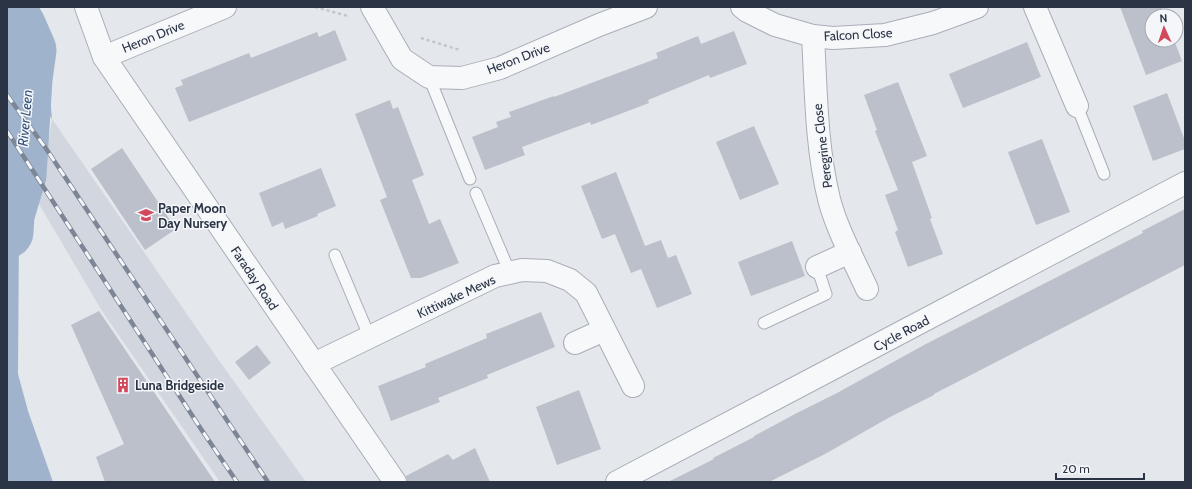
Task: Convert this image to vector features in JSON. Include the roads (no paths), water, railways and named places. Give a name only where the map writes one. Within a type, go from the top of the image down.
[{"type":"street","name":"Faraday Road","points":[[86,7],[104,57],[396,482]]},
{"type":"street","name":"Heron Drive","points":[[104,57],[225,7]]},
{"type":"street","points":[[372,7],[402,59],[429,77]]},
{"type":"street","name":"Heron Drive","points":[[429,77],[462,78],[500,68],[599,25],[646,7]]},
{"type":"street","name":"Falcon Close","points":[[742,7],[776,25],[813,36],[833,38],[885,35],[933,24],[976,7]]},
{"type":"street","points":[[1036,7],[1077,106]]},
{"type":"street","name":"Peregrine Close","points":[[813,36],[818,127],[822,162],[829,200],[867,289]]},
{"type":"street","name":"Cycle Road","points":[[616,482],[1185,183]]},
{"type":"street","points":[[817,268],[850,252]]},
{"type":"street","name":"Kittiwake Mews","points":[[314,364],[495,276],[522,270],[547,271],[570,280],[586,293],[633,386]]},
{"type":"street","points":[[575,343],[604,330]]},
{"type":"lane","points":[[429,77],[470,179]]},
{"type":"lane","points":[[1077,106],[1104,174]]},
{"type":"lane","points":[[476,193],[510,273]]},
{"type":"lane","points":[[335,255],[370,338]]},
{"type":"lane","points":[[764,323],[826,294],[817,268]]},
{"type":"water","points":[[7,7],[24,7],[47,60],[52,119],[11,57],[11,38],[7,32]]},
{"type":"water","points":[[7,157],[39,204],[21,217],[19,229],[18,374],[28,411],[53,482],[7,482]]},
{"type":"waterway","name":"River Leen","points":[[7,8],[19,25],[30,50],[26,79],[20,175],[8,215],[7,232]]},
{"type":"railway","points":[[7,95],[47,150],[268,482]]},
{"type":"railway","points":[[7,131],[237,482]]},
{"type":"place","name":"Paper Moon Day Nursery","points":[[146,215]]},
{"type":"place","name":"Luna Bridgeside","points":[[123,385]]}]
